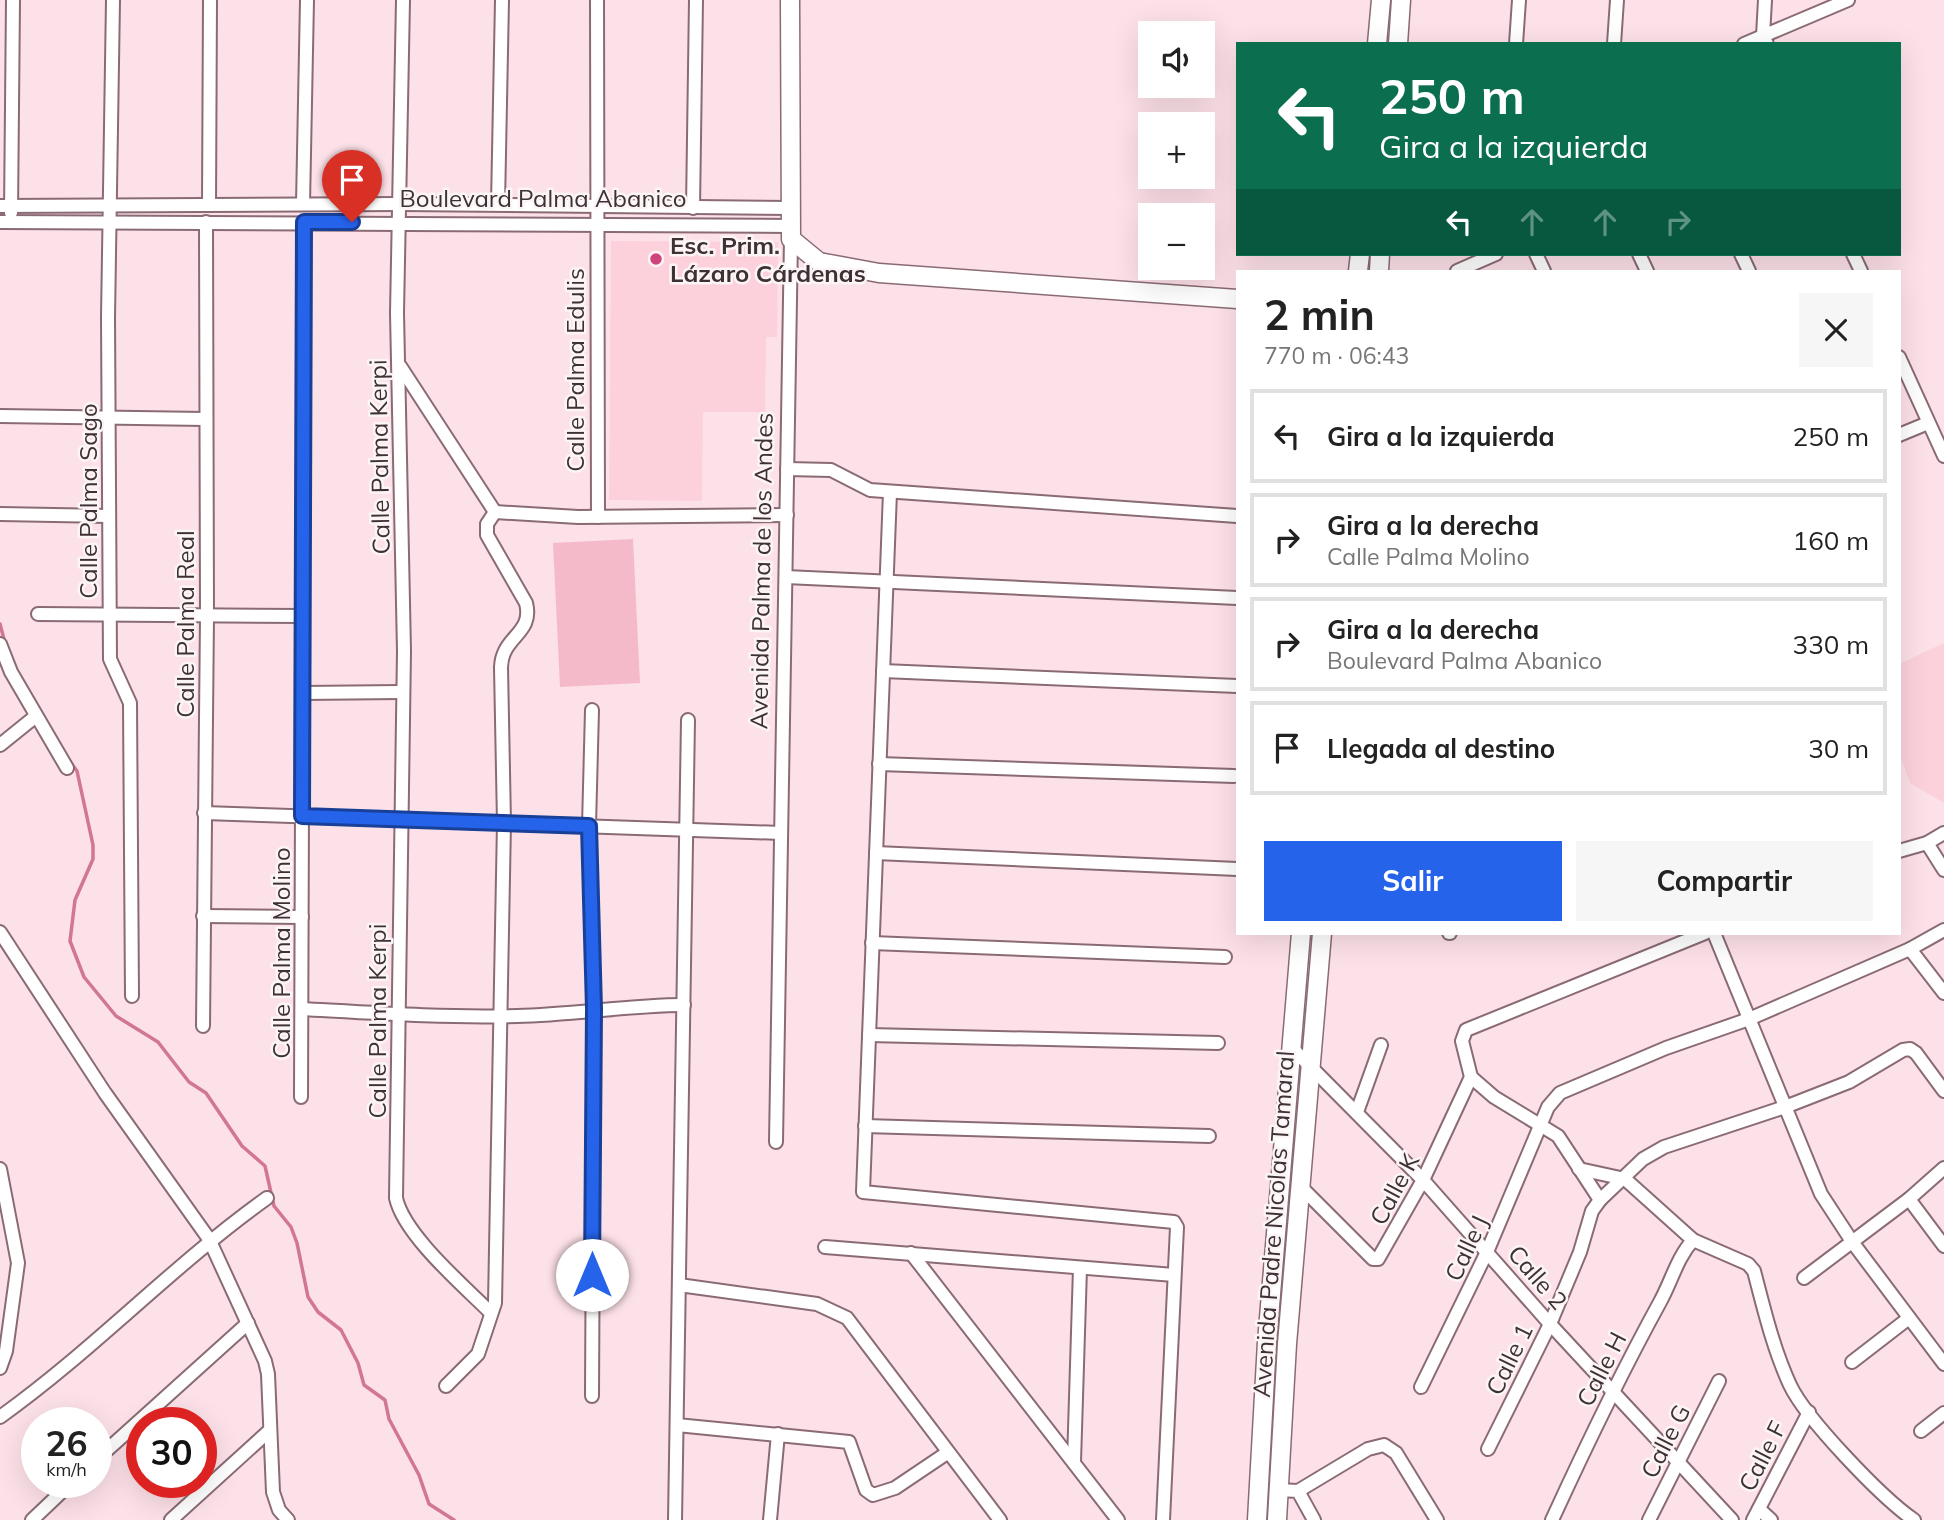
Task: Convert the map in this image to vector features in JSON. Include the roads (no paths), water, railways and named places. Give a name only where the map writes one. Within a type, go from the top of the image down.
[{"type":"street","points":[[6,222],[13,0]]},
{"type":"street","name":"Calle Palma Sago","points":[[113,0],[109,223],[109,615],[111,666],[130,703],[132,996]]},
{"type":"street","points":[[209,205],[211,0]]},
{"type":"street","points":[[303,204],[307,0]]},
{"type":"street","points":[[401,204],[403,0]]},
{"type":"street","points":[[498,204],[502,0]]},
{"type":"street","points":[[596,207],[597,0]]},
{"type":"street","points":[[693,208],[696,0]]},
{"type":"street","name":"Avenida Palma de los Andes","points":[[776,1142],[791,224],[790,0]]},
{"type":"street","points":[[1377,42],[1381,0]]},
{"type":"street","points":[[1398,42],[1401,0]]},
{"type":"street","points":[[1516,42],[1519,0]]},
{"type":"street","points":[[1614,42],[1617,0]]},
{"type":"street","points":[[1765,0],[1765,40],[1848,0]]},
{"type":"street","name":"Calle Palma Kerpi","points":[[401,204],[398,364],[404,651],[401,692],[398,1208],[442,1265],[491,1313]]},
{"type":"street","name":"Boulevard Palma Abanico","points":[[5,206],[498,204],[693,208],[791,224]]},
{"type":"street","name":"Calle Palma Edulis","points":[[596,207],[598,517]]},
{"type":"street","name":"Boulevard Palma Abanico","points":[[6,222],[791,224]]},
{"type":"street","name":"Calle Palma Real","points":[[203,1026],[207,616],[206,222]]},
{"type":"street","name":"Calle Palma Molino","points":[[302,1097],[304,222]]},
{"type":"street","points":[[791,224],[819,262],[879,272],[1236,299]]},
{"type":"street","points":[[1459,270],[1491,256]]},
{"type":"street","points":[[1901,361],[1944,456]]},
{"type":"street","points":[[398,364],[495,512]]},
{"type":"street","points":[[0,416],[205,419]]},
{"type":"street","points":[[1901,434],[1928,423]]},
{"type":"street","points":[[787,470],[831,470],[845,474],[870,490],[1236,516]]},
{"type":"street","points":[[890,492],[863,1192],[1174,1222],[1177,1227],[1163,1520]]},
{"type":"street","points":[[495,512],[598,517],[787,515]]},
{"type":"street","points":[[446,1386],[478,1354],[495,1303],[504,823],[501,656],[507,643],[527,624],[529,614],[526,603],[487,535],[487,524],[495,512]]},
{"type":"street","points":[[0,514],[108,516]]},
{"type":"street","points":[[786,577],[1236,598]]},
{"type":"street","points":[[38,614],[303,616]]},
{"type":"street","points":[[0,645],[11,673],[67,768]]},
{"type":"street","points":[[883,671],[1236,686]]},
{"type":"street","points":[[302,693],[401,692]]},
{"type":"street","points":[[592,710],[589,826],[594,1009],[592,1396]]},
{"type":"street","points":[[0,745],[36,716]]},
{"type":"street","points":[[675,1520],[688,720]]},
{"type":"street","points":[[879,764],[1234,776]]},
{"type":"street","points":[[204,813],[781,833]]},
{"type":"street","points":[[1901,850],[1927,843],[1944,833]]},
{"type":"street","points":[[1927,843],[1944,870]]},
{"type":"street","points":[[876,853],[1236,869]]},
{"type":"street","points":[[204,916],[302,917]]},
{"type":"street","name":"Calle J","points":[[1421,1387],[1488,1252],[1548,1107],[1560,1093],[1576,1084],[1749,1019],[1811,989],[1910,949],[1944,930]]},
{"type":"street","points":[[0,932],[105,1093],[209,1239],[268,1374],[269,1431],[275,1501],[288,1520]]},
{"type":"street","name":"Avenida Padre Nicolas Tamaral","points":[[1257,1520],[1290,1046],[1301,935]]},
{"type":"street","name":"Avenida Padre Nicolas Tamaral","points":[[1277,1520],[1300,1185],[1322,935]]},
{"type":"street","points":[[1600,1200],[1558,1136],[1494,1097],[1471,1077],[1462,1035],[1466,1030],[1700,935]]},
{"type":"street","points":[[1715,935],[1821,1194],[1853,1243],[1944,1364]]},
{"type":"street","points":[[872,943],[1225,957]]},
{"type":"street","points":[[1910,949],[1944,993]]},
{"type":"street","points":[[302,1009],[500,1016],[684,1005]]},
{"type":"street","points":[[869,1035],[1218,1043]]},
{"type":"street","points":[[1357,1112],[1381,1045]]},
{"type":"street","name":"Calle 2","points":[[1290,1046],[1423,1180],[1550,1324],[1731,1520]]},
{"type":"street","name":"Calle 1","points":[[1488,1449],[1550,1324],[1580,1252],[1592,1211],[1643,1159],[1664,1147],[1785,1107],[1849,1082],[1903,1050],[1910,1049],[1944,1091]]},
{"type":"street","name":"Calle K","points":[[1300,1185],[1373,1259],[1378,1259],[1423,1180],[1471,1077]]},
{"type":"street","points":[[865,1126],[1209,1136]]},
{"type":"street","points":[[1804,1278],[1853,1243],[1944,1168]]},
{"type":"street","points":[[0,1169],[5,1230],[18,1264],[6,1351],[0,1368]]},
{"type":"street","points":[[1579,1169],[1625,1179],[1693,1240],[1738,1259],[1754,1271],[1791,1387],[1848,1458],[1914,1520]]},
{"type":"street","points":[[0,1417],[111,1327],[209,1239],[267,1198]]},
{"type":"street","points":[[1909,1199],[1944,1246]]},
{"type":"street","name":"Calle H","points":[[1552,1520],[1611,1391],[1668,1287],[1681,1253],[1693,1240]]},
{"type":"street","points":[[825,1247],[1174,1275]]},
{"type":"street","points":[[911,1253],[1118,1520]]},
{"type":"street","points":[[1074,1462],[1080,1268]]},
{"type":"street","points":[[679,1285],[817,1304],[847,1318],[1000,1520]]},
{"type":"street","points":[[1852,1362],[1909,1318]]},
{"type":"street","points":[[112,1446],[248,1323]]},
{"type":"street","name":"Calle G","points":[[1649,1520],[1719,1381]]},
{"type":"street","name":"Calle F","points":[[1756,1515],[1809,1412]]},
{"type":"street","points":[[1921,1432],[1944,1413]]},
{"type":"street","points":[[677,1425],[849,1442],[866,1490],[873,1495],[895,1488],[947,1453]]},
{"type":"street","points":[[171,1520],[269,1431]]},
{"type":"street","points":[[770,1520],[778,1434]]},
{"type":"street","points":[[1279,1490],[1298,1491],[1368,1449],[1384,1445],[1395,1453],[1437,1520]]},
{"type":"street","points":[[1298,1491],[1314,1520]]},
{"type":"street","points":[[32,1520],[55,1498]]},
{"type":"street","points":[[1756,1515],[1771,1520]]},
{"type":"waterway","points":[[0,624],[5,643]]},
{"type":"waterway","points":[[21,678],[31,695]]},
{"type":"waterway","points":[[68,759],[77,771],[93,845],[93,859],[75,900],[70,941],[84,977],[116,1016],[158,1042],[189,1082],[206,1093],[242,1146],[265,1166],[274,1206],[291,1227],[297,1243],[308,1297],[318,1312],[341,1330],[358,1363],[364,1385],[385,1400],[389,1419],[419,1475],[429,1504],[454,1520]]},
{"type":"place","name":"Esc. Prim. Lázaro Cárdenas","points":[[656,259]]}]
